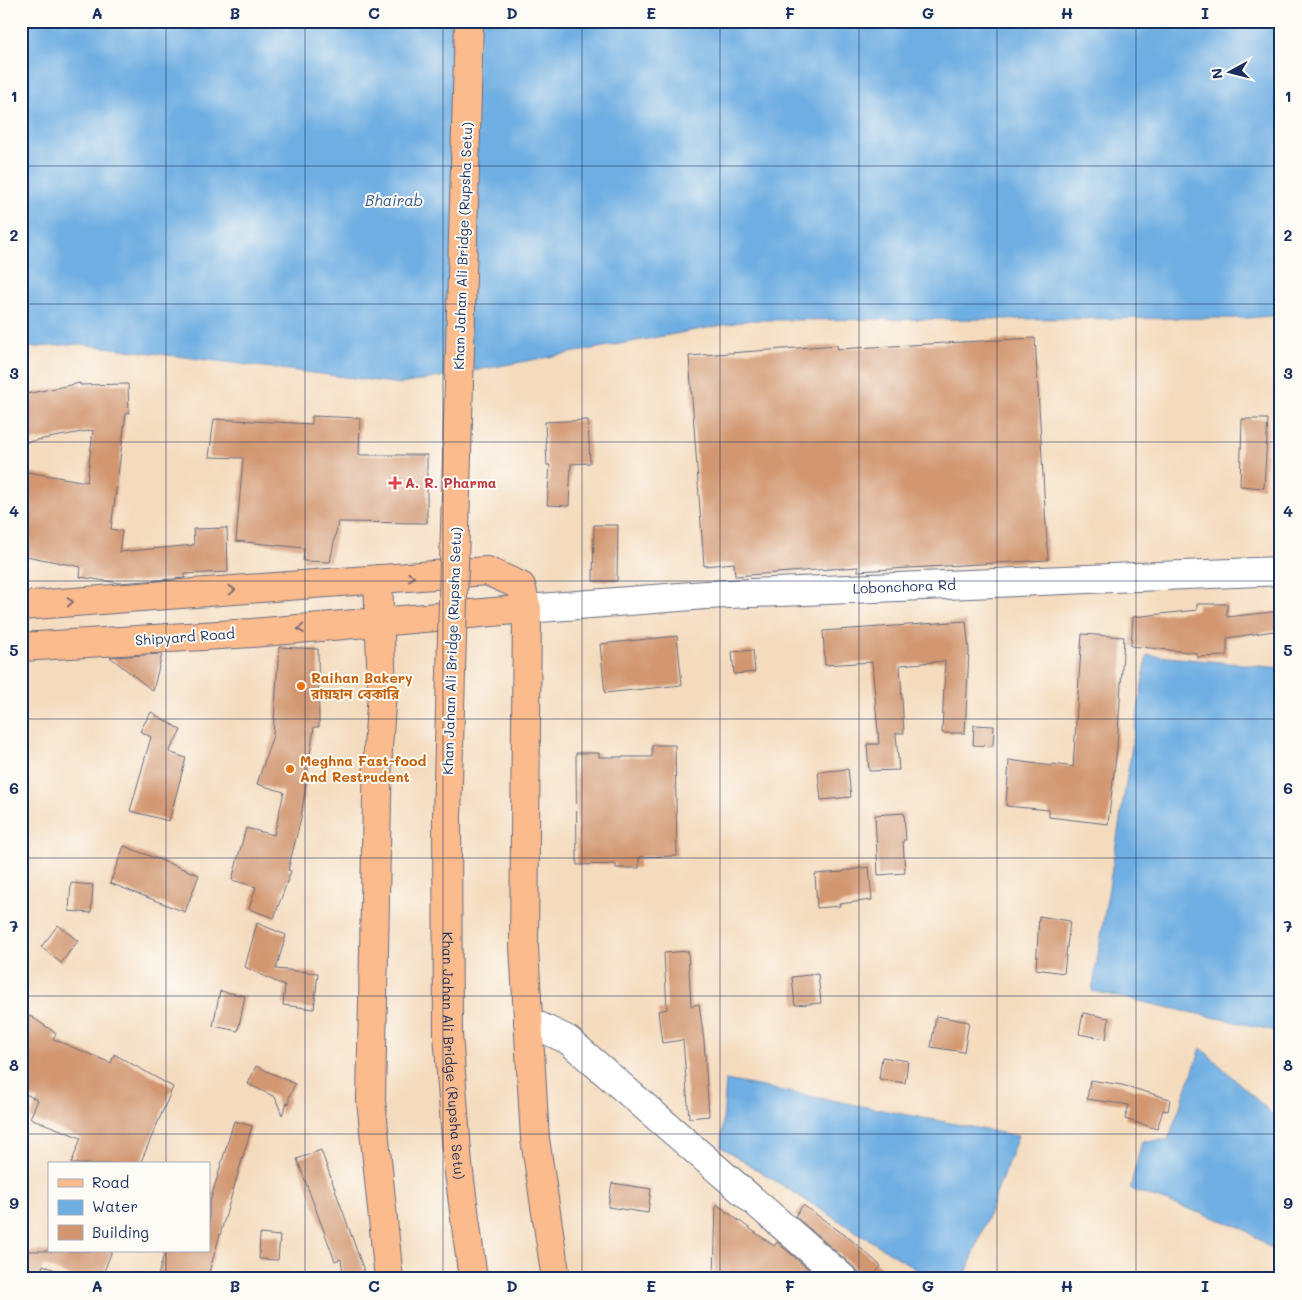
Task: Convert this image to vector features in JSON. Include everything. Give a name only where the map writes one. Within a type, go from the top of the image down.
[{"type":"main road","name":"Khan Jahan Ali Bridge (Rupsha Setu)","points":[[469,21],[447,828],[448,1034],[458,1165],[473,1279]]},
{"type":"main road","points":[[21,606],[487,571],[521,586],[527,609],[524,947],[535,1139],[556,1279]]},
{"type":"main road","points":[[378,580],[382,692],[378,748],[371,1100],[389,1279]]},
{"type":"main road","name":"Shipyard Road","points":[[21,647],[252,633],[527,609]]},
{"type":"street","name":"Lobonchora Rd","points":[[527,609],[705,594],[1281,571]]},
{"type":"street","points":[[528,1021],[568,1040],[844,1279]]},
{"type":"water","name":"Bhairab","points":[[21,21],[1281,21],[1281,315],[1248,318],[751,320],[401,384],[80,344],[21,348]]},
{"type":"water","points":[[1147,655],[1281,668],[1281,1032],[1092,991]]},
{"type":"water","points":[[1201,1048],[1281,1122],[1281,1255],[1241,1227],[1130,1189],[1142,1141],[1168,1140]]},
{"type":"water","points":[[726,1080],[1018,1136],[964,1279],[932,1279],[721,1147]]},
{"type":"building","points":[[1035,338],[1048,560],[858,571],[858,567],[735,576],[734,563],[704,566],[689,356],[837,345],[838,349]]},
{"type":"building","points":[[80,383],[80,385],[128,384],[129,413],[126,413],[111,529],[122,531],[119,552],[194,545],[193,529],[227,528],[228,572],[184,574],[185,578],[119,583],[80,577],[81,567],[21,555],[21,471],[87,482],[93,430],[21,443],[21,395]]},
{"type":"building","points":[[312,416],[360,418],[359,455],[427,455],[427,523],[338,522],[330,562],[303,561],[304,548],[236,541],[243,458],[209,457],[214,419],[312,424]]},
{"type":"building","points":[[1242,419],[1268,419],[1264,488],[1240,486]]},
{"type":"building","points":[[588,420],[590,463],[571,464],[569,506],[547,505],[550,465],[547,465],[545,422]]},
{"type":"building","points":[[594,525],[618,525],[617,581],[593,581]]},
{"type":"building","points":[[1197,604],[1227,604],[1227,617],[1281,611],[1281,630],[1227,638],[1227,656],[1197,657],[1197,653],[1131,646],[1133,617],[1197,610]]},
{"type":"building","points":[[966,621],[969,651],[965,733],[942,733],[945,661],[900,665],[904,733],[896,733],[899,770],[869,771],[867,744],[879,744],[872,662],[825,665],[823,631]]},
{"type":"building","points":[[1082,634],[1124,637],[1117,748],[1108,824],[1049,817],[1049,810],[1006,806],[1009,760],[1073,767]]},
{"type":"building","points":[[677,636],[682,685],[605,693],[600,644]]},
{"type":"building","points":[[279,647],[318,649],[319,727],[314,727],[301,818],[288,870],[291,871],[274,918],[249,909],[256,887],[232,880],[246,828],[274,835],[284,792],[257,784],[273,735]]},
{"type":"building","points":[[753,650],[755,672],[734,674],[732,652]]},
{"type":"building","points":[[162,654],[153,691],[110,657]]},
{"type":"building","points":[[151,712],[181,730],[169,752],[186,758],[169,821],[130,811],[151,737],[140,731]]},
{"type":"building","points":[[974,725],[994,726],[993,746],[973,745]]},
{"type":"building","points":[[652,745],[675,745],[677,856],[639,857],[639,868],[616,868],[616,864],[577,865],[576,753],[599,753],[599,757],[652,757]]},
{"type":"building","points":[[848,769],[851,797],[821,800],[818,772]]},
{"type":"building","points":[[904,813],[906,840],[903,840],[905,873],[878,875],[875,815]]},
{"type":"building","points":[[124,846],[199,875],[185,912],[110,883]]},
{"type":"building","points":[[869,867],[872,900],[817,908],[815,874],[843,872]]},
{"type":"building","points":[[71,883],[93,885],[91,913],[69,911]]},
{"type":"building","points":[[1039,916],[1070,921],[1064,973],[1036,969]]},
{"type":"building","points":[[257,923],[286,935],[276,969],[318,973],[314,1009],[283,1005],[285,986],[245,967]]},
{"type":"building","points":[[58,925],[78,941],[61,963],[41,947]]},
{"type":"building","points":[[688,951],[691,1006],[699,1004],[704,1040],[709,1116],[689,1118],[683,1040],[662,1043],[658,1011],[667,1009],[664,953]]},
{"type":"building","points":[[818,974],[821,1003],[795,1005],[792,977]]},
{"type":"building","points":[[220,991],[245,996],[238,1031],[213,1026]]},
{"type":"building","points":[[1083,1013],[1109,1018],[1106,1039],[1079,1034]]},
{"type":"building","points":[[30,1016],[56,1033],[53,1039],[111,1063],[114,1054],[173,1087],[141,1162],[72,1162],[81,1138],[30,1118],[38,1100],[21,1092],[21,1029]]},
{"type":"building","points":[[936,1016],[969,1022],[964,1052],[931,1047]]},
{"type":"building","points":[[882,1057],[908,1061],[905,1083],[879,1079]]},
{"type":"building","points":[[256,1066],[295,1084],[289,1097],[289,1104],[287,1103],[282,1115],[275,1097],[248,1084]]},
{"type":"building","points":[[1090,1080],[1122,1085],[1170,1099],[1168,1111],[1163,1110],[1157,1129],[1125,1119],[1129,1105],[1087,1099]]},
{"type":"building","points":[[234,1121],[252,1126],[207,1279],[157,1279],[165,1252],[210,1252],[210,1202]]},
{"type":"building","points":[[321,1150],[363,1268],[364,1279],[344,1279],[341,1259],[335,1261],[297,1159]]},
{"type":"building","points":[[612,1183],[651,1189],[648,1213],[608,1207]]},
{"type":"building","points":[[716,1204],[774,1246],[777,1242],[820,1279],[714,1279]]},
{"type":"building","points":[[803,1205],[849,1238],[881,1266],[871,1279],[859,1279],[859,1273],[854,1267],[795,1216]]},
{"type":"building","points":[[260,1234],[280,1236],[278,1260],[259,1259]]},
{"type":"building","points":[[21,1250],[112,1252],[101,1279],[77,1279],[43,1265],[39,1279],[21,1279]]},
{"type":"place","name":"A. R. Pharma","points":[[395,483]]},
{"type":"place","name":"Raihan Bakery রায়হান বেকারি","points":[[301,686]]},
{"type":"place","name":"Meghna Fast-food And Restrudent","points":[[290,769]]}]
